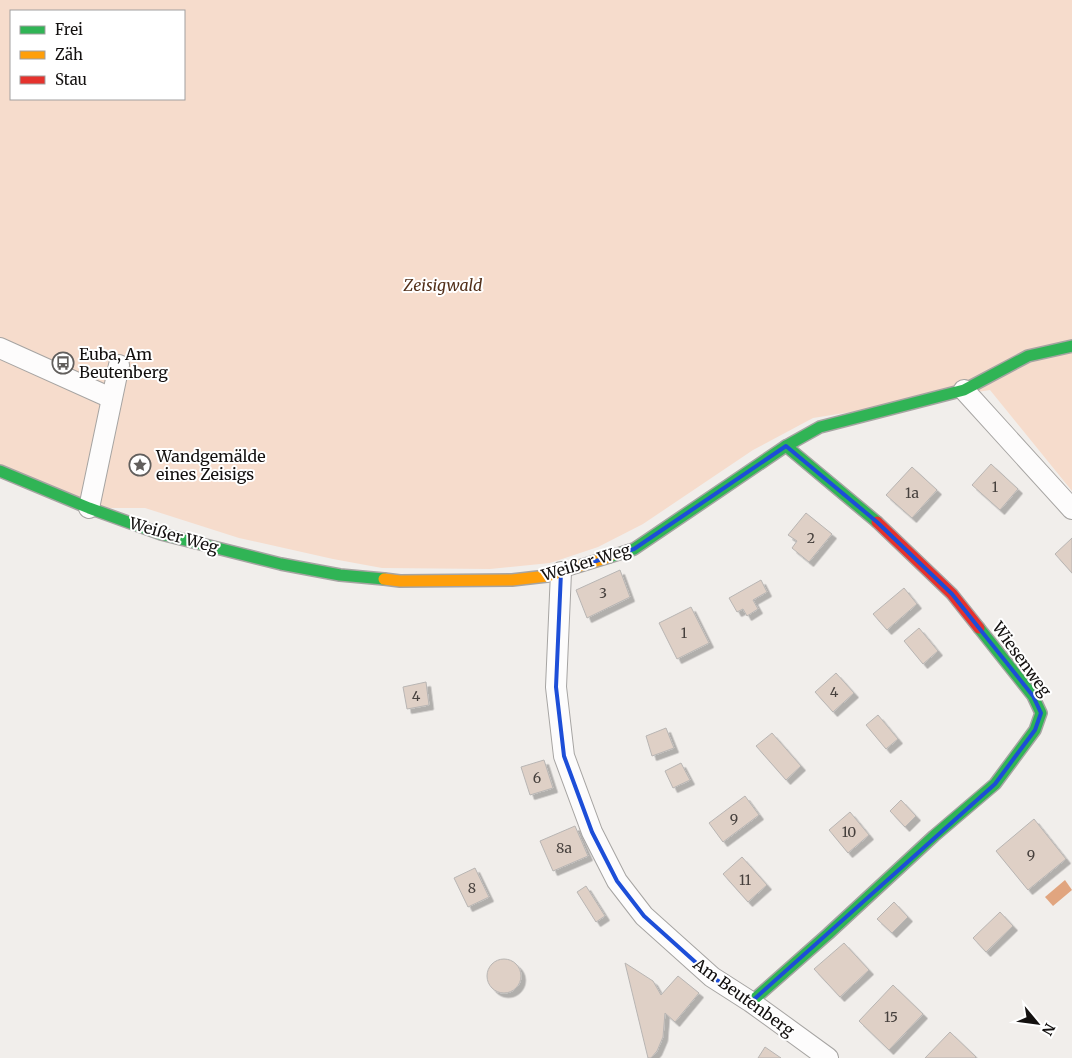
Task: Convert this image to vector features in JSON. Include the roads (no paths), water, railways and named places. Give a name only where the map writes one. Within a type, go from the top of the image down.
[{"type":"street","name":"Weißer Weg","points":[[0,471],[89,508],[161,534],[281,564],[340,574],[400,581],[512,580],[548,576],[634,549],[786,446],[820,428],[964,390],[1028,356],[1072,346]]},
{"type":"street","points":[[0,348],[111,398]]},
{"type":"street","points":[[89,508],[118,365]]},
{"type":"street","points":[[964,390],[1072,509]]},
{"type":"street","name":"Wiesenweg","points":[[752,1002],[934,836],[996,784],[1035,730],[1041,713],[1033,696],[952,594],[877,522],[786,446]]},
{"type":"street","name":"Am Beutenberg","points":[[561,572],[556,687],[564,756],[592,832],[617,881],[644,916],[712,977],[752,1002],[828,1058]]},
{"type":"place","name":"Euba, Am Beutenberg","points":[[63,363]]},
{"type":"place","name":"Wandgemälde eines Zeisigs","points":[[140,465]]},
{"type":"park label","name":"Zeisigwald","points":[[443,285]]}]
